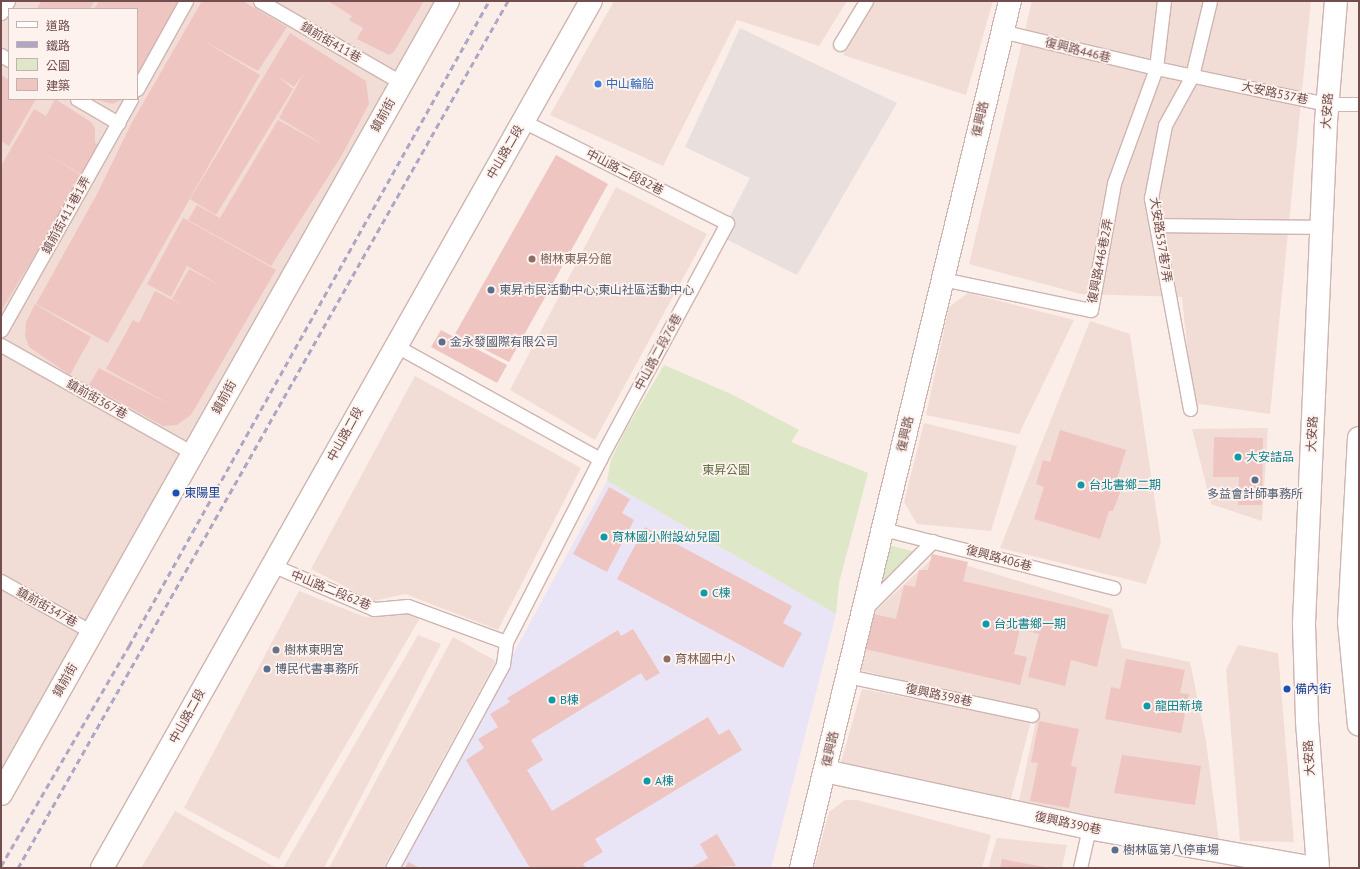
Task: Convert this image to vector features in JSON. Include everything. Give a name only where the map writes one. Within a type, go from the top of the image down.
[{"type":"street","name":"鎮前街","points":[[1,794],[448,1]]},
{"type":"street","name":"中山路二段","points":[[102,868],[394,345],[591,1]]},
{"type":"street","name":"復興路","points":[[801,868],[1001,31],[1010,1]]},
{"type":"street","name":"大安路","points":[[1318,868],[1307,720],[1304,623],[1327,104],[1336,1]]},
{"type":"street","points":[[1359,438],[1349,622],[1359,725]]},
{"type":"street","name":"復興路390巷","points":[[824,771],[1089,828],[1290,861],[1313,868]]},
{"type":"lane","points":[[1,13],[8,1]]},
{"type":"lane","points":[[138,86],[186,1]]},
{"type":"lane","name":"鎮前街411巷","points":[[260,1],[402,83]]},
{"type":"lane","points":[[840,44],[866,1]]},
{"type":"lane","points":[[1156,68],[1164,1]]},
{"type":"lane","points":[[1192,76],[1210,1]]},
{"type":"lane","name":"復興路446巷","points":[[1001,31],[1156,68]]},
{"type":"lane","name":"大安路537巷","points":[[1156,68],[1327,104],[1359,104]]},
{"type":"lane","name":"復興路446巷2弄","points":[[942,279],[1091,310],[1114,183],[1156,68]]},
{"type":"lane","name":"大安路537巷7弄","points":[[1190,409],[1152,198],[1165,124],[1192,76]]},
{"type":"lane","points":[[79,100],[118,123]]},
{"type":"lane","name":"鎮前街411巷1弄","points":[[1,330],[130,100]]},
{"type":"lane","name":"中山路二段82巷","points":[[522,121],[727,223]]},
{"type":"lane","name":"中山路二段76巷","points":[[392,868],[503,664],[506,642],[600,459],[727,223]]},
{"type":"lane","points":[[1157,225],[1321,227]]},
{"type":"lane","name":"鎮前街367巷","points":[[1,345],[193,453]]},
{"type":"lane","points":[[394,345],[600,459]]},
{"type":"lane","name":"復興路406巷","points":[[883,529],[1114,588]]},
{"type":"lane","points":[[861,613],[934,541]]},
{"type":"lane","name":"中山路二段62巷","points":[[272,564],[374,609],[408,606],[506,642]]},
{"type":"lane","name":"鎮前街347巷","points":[[1,581],[92,632]]},
{"type":"lane","name":"復興路398巷","points":[[847,676],[1032,715]]},
{"type":"lane","points":[[1080,868],[1089,828]]},
{"type":"shaded area","points":[[1,1],[443,1],[1,778]]},
{"type":"shaded area","points":[[614,1],[847,1],[819,46],[737,20],[663,166],[550,115]]},
{"type":"shaded area","points":[[875,1],[993,1],[966,95],[843,55]]},
{"type":"shaded area","points":[[1032,1],[1311,1],[1270,414],[1193,403],[1182,297],[1081,294],[969,264]]},
{"type":"shaded area","points":[[740,28],[897,103],[797,275],[720,236],[750,178],[685,147]]},
{"type":"shaded area","points":[[616,187],[707,234],[595,440],[510,390]]},
{"type":"shaded area","points":[[968,293],[1074,320],[1019,434],[926,415],[949,307]]},
{"type":"shaded area","name":"台北書鄉二期","points":[[1090,321],[1130,334],[1161,542],[1146,584],[1000,548]]},
{"type":"shaded area","points":[[415,376],[581,468],[498,630],[405,594],[373,601],[311,569]]},
{"type":"shaded area","points":[[924,423],[1017,446],[991,531],[917,524],[904,502]]},
{"type":"shaded area","name":"大安詰品","points":[[1268,428],[1262,521],[1211,504],[1192,429]]},
{"type":"shaded area","name":"育林國中小","points":[[607,481],[836,614],[771,868],[397,868]]},
{"type":"shaded area","points":[[935,556],[1112,609],[1122,648],[1190,662],[1206,741],[1219,841],[1018,806],[1038,711],[859,670],[869,617]]},
{"type":"shaded area","points":[[299,591],[365,617],[403,613],[420,618],[279,859],[184,808]]},
{"type":"shaded area","points":[[418,635],[441,644],[324,868],[283,868]]},
{"type":"shaded area","points":[[453,637],[496,661],[383,868],[329,868]]},
{"type":"shaded area","points":[[1238,645],[1278,653],[1294,842],[1240,841],[1226,670]]},
{"type":"shaded area","points":[[862,689],[1031,721],[1010,802],[841,762]]},
{"type":"shaded area","points":[[845,800],[857,800],[991,835],[982,868],[814,868],[829,812]]},
{"type":"shaded area","points":[[175,811],[276,868],[141,868]]},
{"type":"shaded area","points":[[997,838],[1067,845],[1062,868],[988,868]]},
{"type":"green space","name":"東昇公園","points":[[664,365],[731,394],[799,430],[791,442],[868,473],[839,583],[836,614],[607,481],[611,460],[624,433]]},
{"type":"green space","points":[[889,545],[915,552],[876,589]]},
{"type":"building","points":[[41,1],[95,1],[91,8],[38,8]]},
{"type":"building","points":[[99,1],[178,1],[138,76],[138,8],[95,8]]},
{"type":"building","points":[[202,1],[243,1],[287,27],[258,71],[199,38],[260,75],[108,343],[36,304],[97,194],[131,124]]},
{"type":"building","points":[[328,1],[424,1],[394,52],[389,55],[357,39],[363,28],[349,20],[352,16]]},
{"type":"building","points":[[290,33],[366,81],[369,104],[342,155],[271,266],[188,220],[197,205],[232,225],[220,218],[278,120],[329,148],[279,118],[304,73],[294,87],[276,75],[293,89],[216,215],[190,199]]},
{"type":"building","points":[[1,75],[8,79],[8,100],[35,100],[9,146],[1,141]]},
{"type":"building","points":[[54,100],[57,100],[91,122],[95,128],[95,143],[99,145],[81,174],[38,149],[83,176],[1,311],[1,166],[34,109],[46,116]]},
{"type":"building","points":[[98,100],[122,100],[112,104]]},
{"type":"building","name":"樹林東昇分館","points":[[556,155],[608,184],[509,362],[455,334]]},
{"type":"building","points":[[183,218],[276,270],[191,415],[177,425],[163,426],[89,385],[99,368],[173,406],[106,369],[133,320],[139,323],[155,291],[190,309],[172,299],[189,269],[223,287],[187,266],[171,297],[147,284]]},
{"type":"building","points":[[35,304],[91,337],[70,375],[29,347],[25,336],[26,322]]},
{"type":"building","points":[[441,330],[507,365],[497,383],[431,347]]},
{"type":"building","name":"台北書鄉二期","points":[[1060,430],[1126,450],[1116,482],[1123,484],[1113,511],[1109,511],[1100,539],[1034,519],[1044,487],[1036,484],[1043,460],[1050,462]]},
{"type":"building","name":"大安詰品","points":[[1214,437],[1263,438],[1262,505],[1238,505],[1239,477],[1213,477]]},
{"type":"building","name":"育林國小附設幼兒園","points":[[609,487],[630,499],[622,513],[634,520],[607,572],[573,554]]},
{"type":"building","name":"C棟","points":[[645,527],[792,606],[783,623],[802,633],[783,668],[617,579]]},
{"type":"building","name":"台北書鄉一期","points":[[932,554],[968,562],[963,581],[1109,615],[1097,667],[1071,660],[1065,686],[1028,677],[1039,634],[1020,629],[1014,654],[1027,657],[1020,685],[861,648],[869,613],[896,619],[904,585],[915,587],[919,570],[928,570]]},
{"type":"building","points":[[633,629],[660,673],[646,681],[641,673],[531,740],[543,760],[527,770],[552,811],[708,717],[719,735],[729,729],[742,750],[595,839],[603,852],[583,864],[586,868],[530,868],[466,760],[484,748],[478,739],[498,727],[490,714],[510,702],[507,698],[618,630],[621,636]]},
{"type":"building","name":"龍田新境","points":[[1126,659],[1185,670],[1180,693],[1189,694],[1181,733],[1105,719],[1111,687],[1120,689]]},
{"type":"building","points":[[1039,721],[1079,729],[1071,766],[1077,767],[1069,808],[1030,801],[1038,763],[1031,762]]},
{"type":"building","points":[[1122,755],[1201,766],[1195,805],[1114,793]]},
{"type":"building","points":[[717,834],[736,866],[691,868],[708,858],[700,844]]},
{"type":"building","points":[[1002,859],[1044,867],[1044,868],[1000,868]]},
{"type":"building","points":[[408,862],[420,868],[405,868]]},
{"type":"railway","points":[[1,866],[129,646],[489,1]]},
{"type":"railway","points":[[18,868],[508,1]]},
{"type":"place","name":"中山輪胎","points":[[598,84]]},
{"type":"place","name":"樹林東昇分館","points":[[532,259]]},
{"type":"place","name":"東昇市民活動中心;東山社區活動中心","points":[[491,290]]},
{"type":"place","name":"金永發國際有限公司","points":[[442,342]]},
{"type":"place","name":"大安詰品","points":[[1238,457]]},
{"type":"place","name":"多益會計師事務所","points":[[1255,480]]},
{"type":"place","name":"台北書鄉二期","points":[[1081,485]]},
{"type":"place","name":"東陽里","points":[[176,493]]},
{"type":"place","name":"育林國小附設幼兒園","points":[[604,537]]},
{"type":"place","name":"C棟","points":[[704,593]]},
{"type":"place","name":"台北書鄉一期","points":[[986,624]]},
{"type":"place","name":"樹林東明宮","points":[[276,650]]},
{"type":"place","name":"育林國中小","points":[[667,659]]},
{"type":"place","name":"博民代書事務所","points":[[267,669]]},
{"type":"place","name":"備內街","points":[[1287,689]]},
{"type":"place","name":"B棟","points":[[552,700]]},
{"type":"place","name":"龍田新境","points":[[1147,706]]},
{"type":"place","name":"A棟","points":[[647,781]]},
{"type":"place","name":"樹林區第八停車場","points":[[1115,850]]}]
